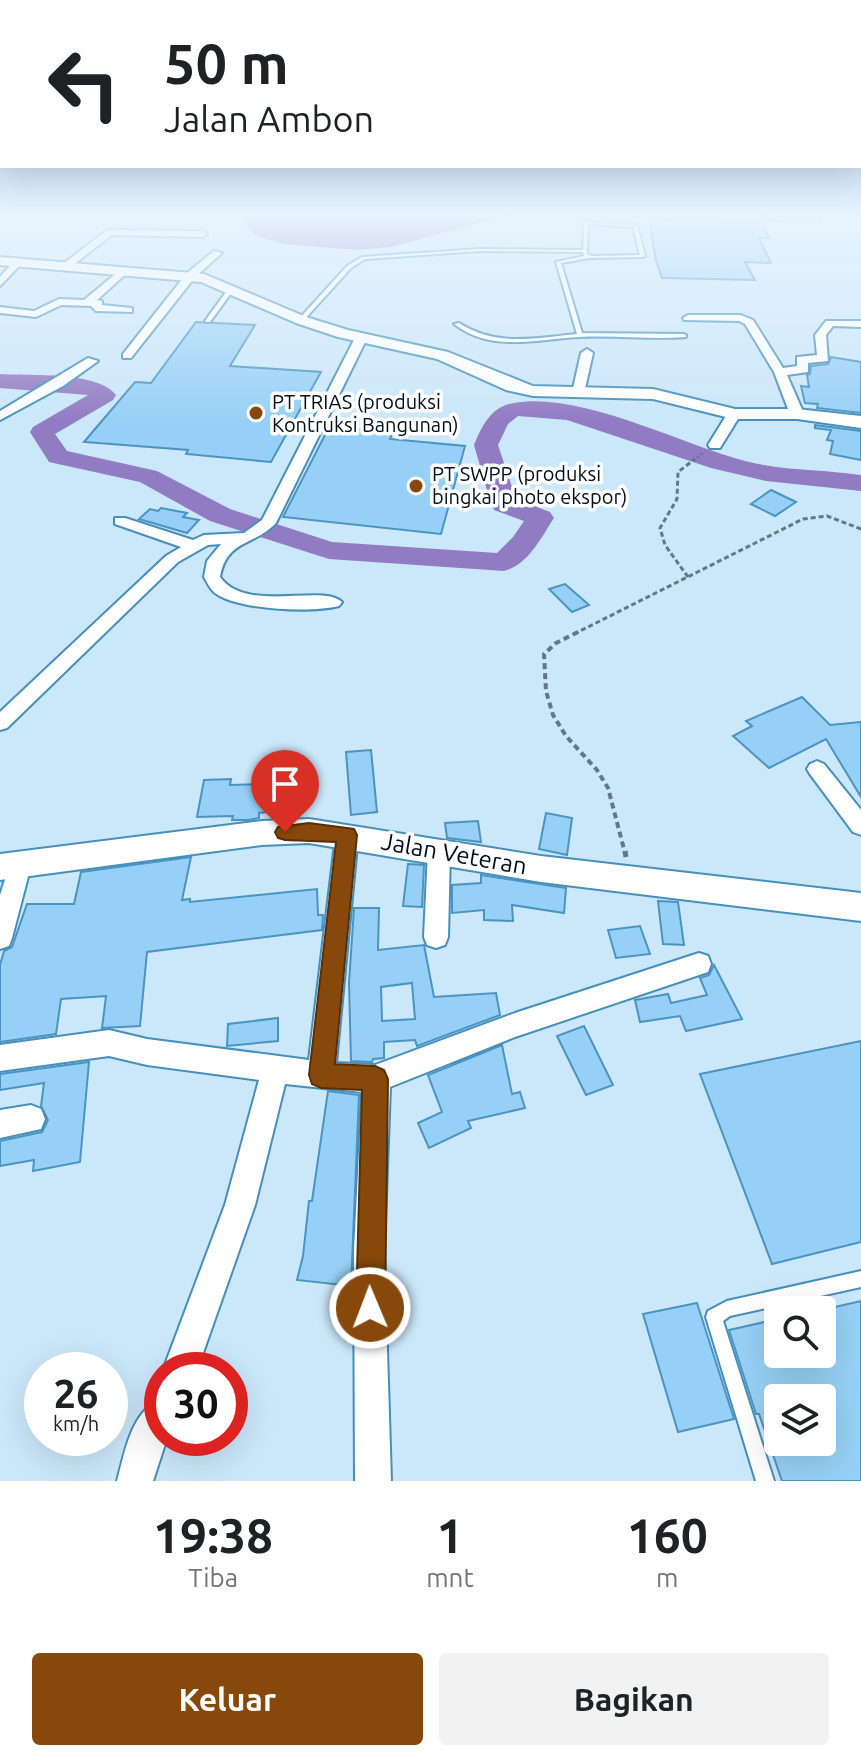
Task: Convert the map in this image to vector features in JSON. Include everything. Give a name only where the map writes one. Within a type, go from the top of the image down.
[{"type":"street","points":[[87,303],[108,284]]},
{"type":"street","points":[[127,356],[184,284]]},
{"type":"street","points":[[217,284],[301,320],[361,338],[442,355],[512,386],[533,391],[676,397],[734,414],[797,414],[861,422]]},
{"type":"street","points":[[0,310],[36,314],[59,302],[98,303],[96,308],[128,310]]},
{"type":"street","points":[[688,318],[746,319],[780,372],[797,414]]},
{"type":"street","points":[[780,372],[804,369],[801,360],[824,358],[818,339],[830,323],[861,324]]},
{"type":"street","points":[[0,723],[172,559],[192,545],[215,538],[248,538],[264,527],[361,338]]},
{"type":"street","points":[[578,393],[587,353]]},
{"type":"street","points":[[0,416],[47,388],[59,385],[92,361]]},
{"type":"street","points":[[715,445],[734,414]]},
{"type":"street","points":[[120,521],[192,545]]},
{"type":"street","points":[[237,538],[215,560],[214,567],[219,587],[230,595],[261,602],[333,602]]},
{"type":"street","points":[[817,769],[861,826]]},
{"type":"street","name":"Jalan Veteran","points":[[10,866],[262,833],[309,831],[541,869],[861,907]]},
{"type":"street","points":[[321,1075],[347,835]]},
{"type":"street","points":[[436,937],[439,851]]},
{"type":"street","points":[[0,938],[10,866]]},
{"type":"street","points":[[0,1058],[109,1043],[147,1052],[375,1079],[530,1020],[699,964]]},
{"type":"street","points":[[187,1352],[240,1205],[275,1069]]},
{"type":"street","points":[[373,1481],[369,1250],[375,1079]]},
{"type":"street","points":[[0,1124],[31,1119]]},
{"type":"street","points":[[135,1481],[144,1448]]},
{"type":"lane","points":[[301,320],[334,284]]},
{"type":"lane","points":[[565,284],[580,335]]},
{"type":"lane","points":[[208,321],[231,289]]},
{"type":"lane","points":[[457,324],[469,334],[486,339],[580,335],[684,336]]},
{"type":"lane","points":[[765,1481],[714,1317],[727,1309],[861,1279]]},
{"type":"path","points":[[688,578],[665,545],[660,528],[677,499],[678,472],[692,461]]},
{"type":"path","points":[[631,879],[612,796],[603,778],[570,743],[553,716],[542,678],[544,654],[556,643],[815,515],[827,516],[861,529]]},
{"type":"building","points":[[196,322],[255,325],[230,366],[321,372],[271,462],[186,454],[188,450],[84,442],[135,382],[151,383]]},
{"type":"building","points":[[831,357],[861,362],[861,413],[817,408],[818,404],[805,403],[801,386],[809,387],[807,375],[811,366],[828,364]]},
{"type":"building","points":[[815,425],[861,431],[861,460],[830,454],[833,441],[827,440],[831,430],[815,428]]},
{"type":"building","points":[[329,427],[393,432],[390,439],[465,446],[441,534],[283,517]]},
{"type":"building","points":[[771,490],[796,502],[775,516],[751,504]]},
{"type":"building","points":[[161,508],[187,513],[183,517],[199,520],[187,533],[139,519],[150,509],[158,511]]},
{"type":"building","points":[[565,584],[589,605],[572,612],[549,589]]},
{"type":"building","points":[[802,697],[830,725],[861,722],[861,797],[826,739],[769,768],[733,736],[752,726],[746,721]]},
{"type":"building","points":[[371,750],[377,812],[351,815],[346,752]]},
{"type":"building","points":[[289,778],[291,809],[259,813],[259,818],[249,820],[232,820],[233,816],[197,817],[204,780],[231,779],[230,785],[265,784],[265,781]]},
{"type":"building","points":[[546,813],[572,818],[567,855],[539,849]]},
{"type":"building","points":[[478,821],[481,842],[447,838],[445,823]]},
{"type":"building","points":[[191,857],[182,900],[190,899],[190,902],[317,889],[318,915],[323,915],[322,930],[147,952],[140,1026],[102,1028],[106,996],[61,999],[56,1034],[0,1042],[0,965],[4,951],[12,947],[27,904],[74,904],[81,872]]},
{"type":"building","points":[[408,864],[424,865],[422,907],[403,906]]},
{"type":"building","points":[[481,875],[566,888],[564,913],[512,905],[513,921],[484,920],[484,910],[452,913],[452,885],[481,883]]},
{"type":"building","points":[[658,901],[678,902],[684,945],[663,944]]},
{"type":"building","points":[[354,908],[379,908],[378,950],[424,945],[434,997],[496,993],[500,1015],[417,1046],[415,1040],[384,1042],[384,1058],[373,1059],[372,1062],[351,1061],[349,983]],"holes":[[[412,983],[415,1019],[382,1021],[381,987]]]},
{"type":"building","points":[[640,926],[650,954],[616,958],[608,930]]},
{"type":"building","points":[[714,965],[742,1019],[686,1031],[680,1016],[640,1022],[635,1000],[668,994],[671,1003],[707,995],[700,978],[709,975]]},
{"type":"building","points":[[278,1018],[278,1041],[227,1046],[228,1024]]},
{"type":"building","points":[[584,1026],[613,1085],[586,1095],[557,1036]]},
{"type":"building","points":[[861,1041],[861,1242],[772,1264],[700,1074]]},
{"type":"building","points":[[502,1045],[512,1094],[520,1092],[525,1108],[468,1121],[471,1128],[429,1148],[418,1123],[442,1112],[428,1075]]},
{"type":"building","points":[[89,1062],[80,1162],[33,1171],[34,1160],[0,1166],[0,1141],[42,1132],[48,1120],[41,1106],[44,1083],[0,1090],[0,1074]]},
{"type":"building","points":[[328,1091],[359,1095],[351,1286],[297,1280]]},
{"type":"building","points":[[861,1301],[861,1481],[782,1481],[773,1456],[836,1456],[836,1384],[764,1384],[764,1429],[759,1414],[756,1414],[729,1330],[764,1322],[764,1368],[836,1368],[836,1307]]},
{"type":"building","points":[[697,1303],[734,1419],[678,1432],[643,1314]]},
{"type":"waterway","points":[[0,381],[87,386],[105,395],[42,432],[58,457],[148,476],[220,515],[329,550],[504,562],[524,543],[540,518],[504,504],[486,445],[501,418],[516,409],[540,408],[568,413],[720,462],[773,475],[861,483]]},
{"type":"place","name":"PT TRIAS (produksi Kontruksi Bangunan)","points":[[256,413]]},
{"type":"place","name":"PT SWPP (produksi bingkai photo ekspor)","points":[[416,486]]},
{"type":"route","points":[[285,832],[347,835],[321,1075],[375,1079],[370,1308]]}]
